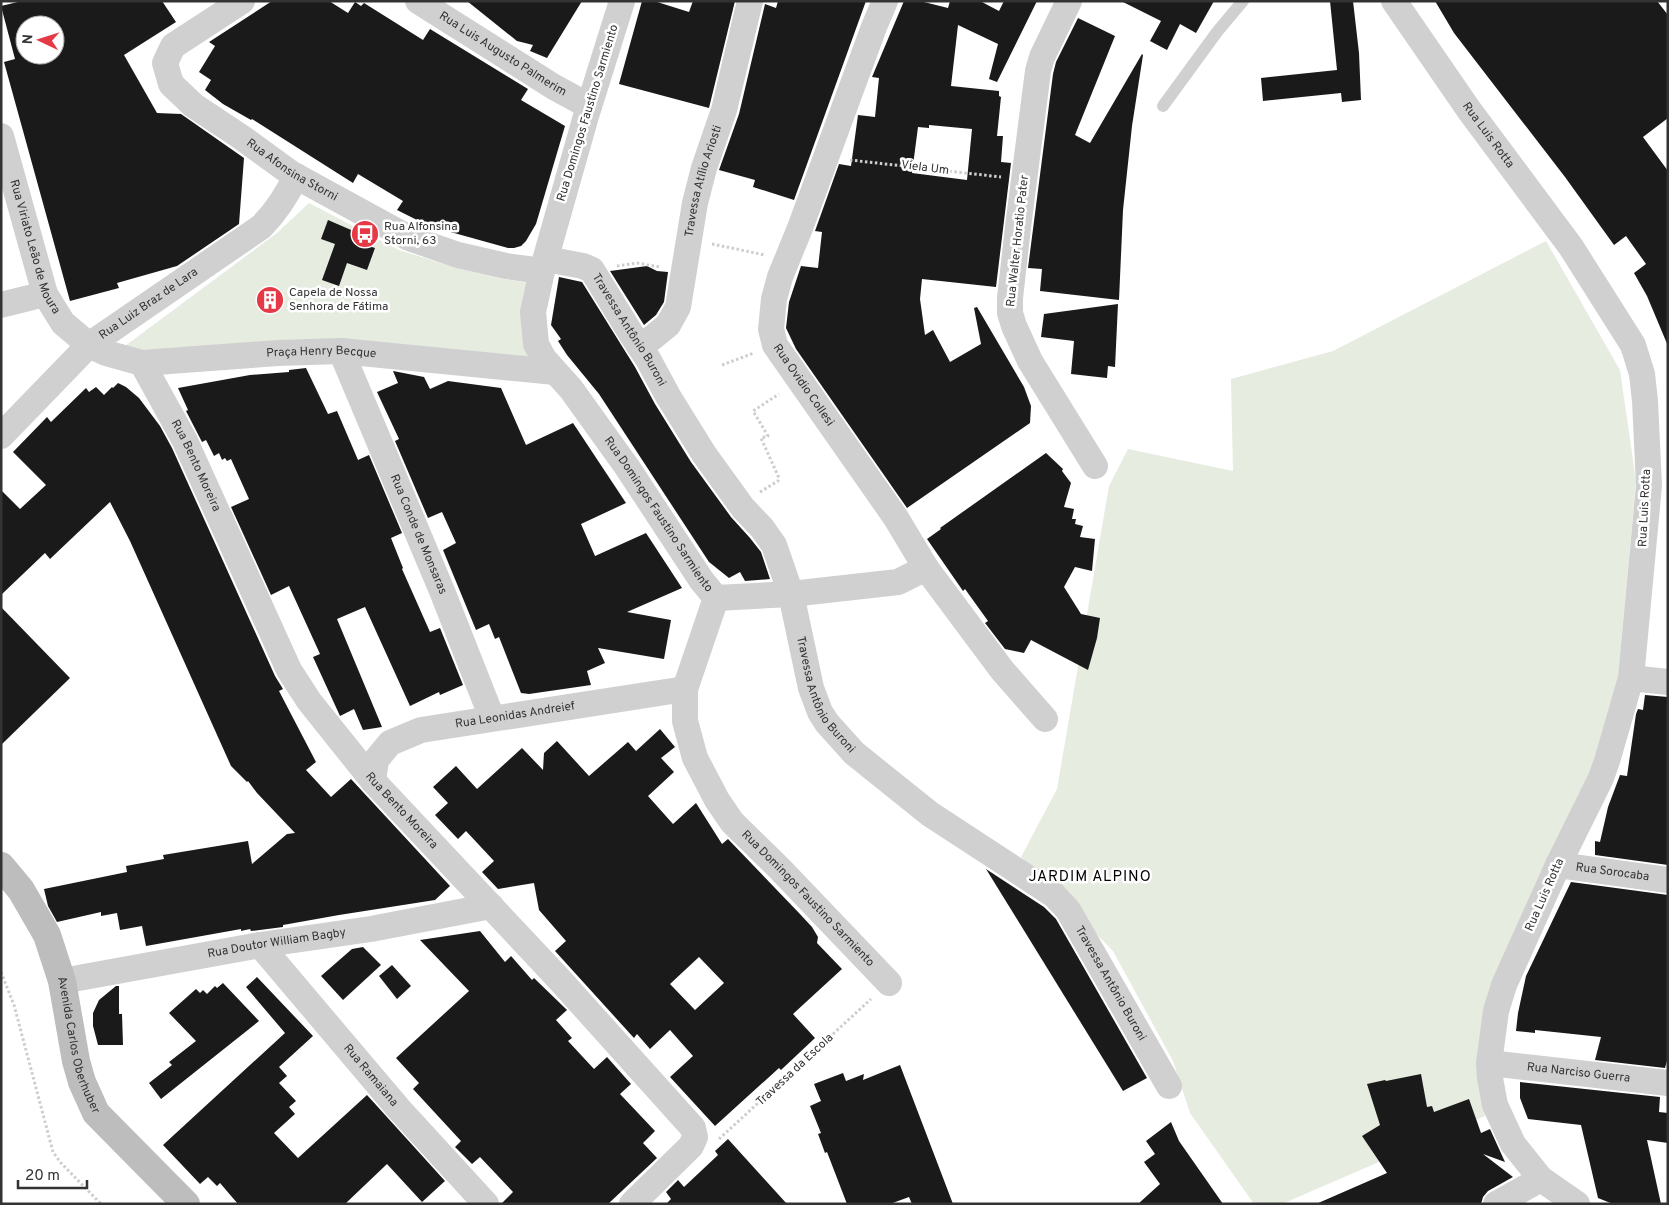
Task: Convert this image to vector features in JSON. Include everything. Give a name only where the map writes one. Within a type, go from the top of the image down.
[{"type":"main road","name":"Avenida Carlos Oberhuber","points":[[1,866],[21,890],[47,935],[62,981],[76,1062],[82,1082],[96,1112],[186,1204]]},
{"type":"street","name":"Rua Afonsina Storni","points":[[242,1],[173,46],[164,63],[171,84],[193,105],[296,176],[409,238],[458,255],[506,266],[544,265]]},
{"type":"street","name":"Rua Luis Augusto Palmerim","points":[[418,1],[554,87],[589,106]]},
{"type":"street","name":"Rua Domingos Faustino Sarmiento","points":[[622,1],[589,106],[544,265],[533,312],[536,344],[544,359],[571,389],[627,467],[702,581],[716,598],[685,689],[685,721],[695,758],[717,800],[732,822],[780,868],[889,983]]},
{"type":"street","name":"Travessa Atílio Ariosti","points":[[639,346],[668,325],[678,307],[695,203],[704,168],[724,110],[750,1]]},
{"type":"street","name":"Rua Ovidio Collesi","points":[[885,1],[780,277],[774,299],[771,329],[775,345],[896,518],[926,568],[1002,670],[1045,719]]},
{"type":"street","name":"Rua Walter Horatio Pater","points":[[1069,1],[1042,57],[1038,71],[1010,298],[1010,314],[1030,361],[1096,466]]},
{"type":"street","name":"Rua Luis Rotta","points":[[1394,1],[1470,110],[1571,247],[1633,346],[1642,374],[1658,486],[1632,678],[1601,778],[1558,865],[1504,985],[1496,1011],[1489,1063],[1494,1105],[1513,1144],[1541,1179],[1576,1204]]},
{"type":"street","name":"Rua Viriato Leão de Moura","points":[[1,136],[45,294],[63,323],[89,345]]},
{"type":"street","name":"Rua Luiz Braz de Lara","points":[[1,436],[89,345],[260,227],[271,217],[296,176]]},
{"type":"street","name":"Travessa Antônio Buroni","points":[[544,265],[583,266],[592,270],[704,454],[743,508],[762,528],[774,545],[791,594],[811,688],[820,712],[827,723],[854,753],[930,814],[1062,902],[1169,1086]]},
{"type":"street","points":[[1,305],[45,294]]},
{"type":"street","name":"Praça Henry Becque","points":[[89,345],[106,353],[142,363],[278,353],[341,351],[555,372]]},
{"type":"street","name":"Rua Conde de Monsaras","points":[[341,351],[442,591],[492,718]]},
{"type":"street","name":"Rua Bento Moreira","points":[[142,363],[185,442],[289,670],[309,701],[373,782],[491,906],[692,1128],[695,1137]]},
{"type":"street","points":[[716,598],[791,594],[898,582],[926,568]]},
{"type":"street","points":[[1632,678],[1668,682]]},
{"type":"street","name":"Rua Leonidas Andreief","points":[[373,782],[376,760],[390,743],[421,730],[685,689]]},
{"type":"street","name":"Rua Sorocaba","points":[[1558,865],[1668,880]]},
{"type":"street","name":"Rua Doutor William Bagby","points":[[62,981],[260,945],[371,929],[491,906]]},
{"type":"street","name":"Rua Ramaiana","points":[[260,945],[398,1108],[486,1204]]},
{"type":"street","name":"Rua Narciso Guerra","points":[[1489,1063],[1668,1083]]},
{"type":"street","points":[[640,1201],[691,1146],[695,1137]]},
{"type":"street","points":[[1496,1204],[1541,1179]]},
{"type":"lane","points":[[1163,106],[1242,1]]},
{"type":"path","name":"Viela Um","points":[[826,156],[1024,180]]},
{"type":"path","points":[[689,240],[787,259]]},
{"type":"path","points":[[592,270],[638,263],[685,271]]},
{"type":"path","points":[[722,365],[775,345]]},
{"type":"path","points":[[743,508],[757,493],[778,481],[779,478],[761,438],[768,436],[753,411],[800,380]]},
{"type":"path","points":[[1,972],[14,1005],[54,1152],[61,1162],[101,1204]]},
{"type":"path","name":"Travessa da Escola","points":[[695,1137],[717,1141],[889,983]]},
{"type":"shaded area","points":[[309,203],[399,250],[457,268],[502,279],[530,283],[529,363],[146,352],[125,346],[277,233]]},
{"type":"shaded area","points":[[1546,241],[1620,370],[1636,481],[1618,679],[1599,756],[1477,1056],[1485,1116],[1282,1204],[1254,1204],[1190,1113],[1173,1061],[1113,951],[1021,857],[1057,789],[1109,486],[1128,449],[1233,471],[1231,379],[1333,351]]},
{"type":"building","points":[[22,1],[162,1],[176,22],[124,55],[157,113],[181,114],[244,158],[239,224],[177,266],[117,283],[119,288],[70,301],[4,62],[15,59],[1,6]]},
{"type":"building","points":[[272,1],[329,1],[348,13],[355,2],[361,6],[364,3],[423,40],[430,29],[528,89],[521,100],[565,126],[536,224],[526,241],[521,246],[508,248],[429,226],[397,210],[403,201],[358,174],[353,183],[252,119],[223,104],[205,90],[211,80],[199,72],[215,46],[209,42]]},
{"type":"building","points":[[467,1],[582,1],[547,58],[530,51],[533,45],[517,41]]},
{"type":"building","points":[[642,1],[654,1],[689,12],[693,1],[735,1],[709,108],[619,84]]},
{"type":"building","points":[[778,1],[866,1],[794,200],[753,187],[755,180],[719,170],[739,114],[765,4],[776,8]]},
{"type":"building","points":[[904,1],[920,1],[948,8],[950,1],[980,1],[999,11],[1004,1],[1037,1],[997,82],[989,79],[998,44],[958,25],[951,86],[999,91],[999,96],[1001,97],[997,136],[1003,136],[1001,162],[1011,163],[996,287],[922,279],[920,299],[925,335],[933,330],[950,362],[981,344],[974,308],[977,307],[1024,387],[1031,406],[1030,423],[907,508],[796,349],[786,328],[789,302],[801,266],[818,268],[822,232],[815,231],[839,164],[851,166],[858,115],[875,117],[879,78],[872,77]],"holes":[[[929,125],[972,129],[967,180],[912,173],[918,127],[929,128]]]},
{"type":"building","points":[[1121,1],[1214,1],[1196,33],[1180,24],[1167,50],[1150,41],[1161,21]]},
{"type":"building","points":[[1330,1],[1353,1],[1359,53],[1361,100],[1342,102],[1341,93],[1263,101],[1261,78],[1337,70]]},
{"type":"building","points":[[1435,1],[1657,1],[1668,15],[1668,118],[1643,137],[1668,171],[1668,346],[1647,296],[1634,273],[1646,264],[1626,236],[1614,245],[1565,177],[1454,33]]},
{"type":"building","points":[[1078,18],[1115,36],[1075,135],[1090,143],[1143,55],[1132,126],[1123,210],[1119,300],[1040,291],[1042,269],[1028,268],[1053,74],[1056,62]]},
{"type":"building","points":[[328,220],[365,236],[362,244],[375,248],[367,270],[347,263],[339,286],[322,280],[335,244],[321,239]]},
{"type":"building","points":[[647,266],[657,271],[668,272],[664,302],[656,315],[644,325],[610,271]]},
{"type":"building","points":[[559,277],[582,282],[691,462],[731,517],[761,552],[770,579],[745,581],[740,572],[729,578],[709,562],[599,394],[558,341],[561,339],[551,325]]},
{"type":"building","name":"Capela de Nossa Senhora de Fátima","points":[[272,289],[278,293],[281,300],[274,311],[268,312],[260,308],[261,294]]},
{"type":"building","points":[[1118,304],[1115,367],[1108,366],[1107,378],[1071,374],[1074,341],[1041,337],[1044,314]]},
{"type":"building","points":[[306,368],[328,414],[337,411],[358,460],[369,455],[402,533],[391,538],[402,569],[430,632],[440,628],[463,685],[440,695],[439,692],[410,706],[365,607],[337,619],[382,727],[363,730],[354,709],[340,716],[313,657],[320,654],[289,586],[271,595],[231,507],[249,499],[231,459],[227,461],[225,458],[222,460],[219,453],[214,456],[206,440],[202,442],[186,411],[188,410],[178,388],[250,375],[289,372],[289,370]]},
{"type":"building","points":[[393,371],[424,377],[430,389],[448,381],[501,388],[526,445],[573,423],[626,503],[581,524],[595,556],[646,533],[682,588],[627,612],[671,620],[664,659],[598,648],[605,663],[587,671],[591,685],[529,694],[521,693],[499,637],[495,639],[489,624],[476,630],[443,550],[456,543],[442,512],[428,518],[395,441],[399,439],[377,392],[398,383]]},
{"type":"building","points":[[118,383],[139,398],[160,426],[172,448],[275,676],[283,689],[279,691],[316,762],[306,770],[331,797],[351,779],[450,886],[435,900],[339,915],[283,925],[283,927],[251,931],[250,929],[241,931],[241,929],[146,946],[142,926],[120,930],[117,913],[101,916],[101,912],[57,922],[48,906],[44,889],[127,872],[126,866],[164,859],[163,855],[248,841],[252,864],[287,834],[295,833],[248,781],[231,766],[130,541],[110,502],[50,559],[45,553],[1,595],[1,490],[20,509],[46,485],[13,452],[47,417],[51,422],[86,388],[89,392],[96,387],[104,395]]},
{"type":"building","points":[[1046,453],[1063,469],[1062,471],[1071,483],[1064,507],[1074,509],[1072,519],[1076,519],[1075,524],[1083,526],[1080,537],[1095,539],[1092,571],[1075,567],[1064,587],[1081,614],[1100,618],[1097,638],[1088,670],[1031,640],[1024,653],[1005,649],[985,623],[988,621],[965,589],[963,591],[927,539]]},
{"type":"building","points":[[1,607],[70,678],[1,745]]},
{"type":"building","points":[[1645,695],[1668,697],[1668,865],[1595,855],[1595,841],[1600,842],[1608,807],[1620,775],[1627,776],[1636,714],[1638,709],[1643,710]]},
{"type":"building","points":[[660,729],[675,747],[661,758],[674,772],[648,796],[673,824],[696,803],[722,844],[728,839],[812,927],[818,937],[817,943],[842,969],[793,1014],[815,1038],[781,1070],[779,1068],[715,1126],[670,1077],[693,1056],[670,1030],[650,1049],[637,1034],[634,1038],[555,951],[566,941],[539,910],[534,883],[498,889],[482,872],[494,861],[466,831],[458,839],[435,815],[448,803],[433,787],[456,766],[477,789],[522,748],[543,770],[544,753],[557,741],[589,776],[628,742],[636,751]],"holes":[[[699,957],[724,983],[695,1010],[670,984]]]},
{"type":"building","points":[[986,869],[1044,907],[1056,919],[1147,1078],[1123,1091]]},
{"type":"building","points":[[1571,882],[1668,895],[1668,1057],[1665,1068],[1595,1060],[1601,1037],[1535,1030],[1535,1033],[1516,1031],[1526,976]]},
{"type":"building","points":[[480,931],[505,962],[511,956],[532,980],[534,978],[567,1010],[556,1020],[572,1038],[568,1041],[594,1069],[607,1057],[631,1084],[620,1094],[655,1131],[643,1143],[657,1158],[608,1204],[501,1204],[513,1192],[480,1157],[472,1164],[455,1147],[461,1141],[413,1089],[419,1083],[396,1058],[469,991],[420,940]]},
{"type":"building","points":[[363,947],[381,965],[343,1000],[321,976],[352,949]]},
{"type":"building","points":[[392,965],[411,986],[397,999],[379,976]]},
{"type":"building","points":[[257,977],[313,1036],[279,1067],[287,1076],[279,1083],[296,1101],[289,1107],[295,1114],[274,1133],[298,1158],[367,1095],[445,1181],[422,1202],[387,1164],[345,1204],[238,1204],[220,1183],[217,1186],[208,1177],[200,1184],[163,1145],[285,1033],[246,987]]},
{"type":"building","points":[[223,983],[259,1021],[161,1099],[149,1083],[172,1065],[169,1062],[196,1041],[169,1013],[196,989],[200,993],[203,990],[207,994],[215,986],[217,988]]},
{"type":"building","points":[[116,986],[119,986],[119,1014],[122,1014],[123,1045],[98,1045],[93,1026],[93,1013],[99,1000]]},
{"type":"building","points":[[900,1065],[953,1204],[912,1204],[909,1197],[890,1204],[847,1204],[827,1152],[825,1153],[818,1134],[821,1133],[810,1106],[821,1101],[814,1084],[843,1073],[846,1081],[864,1074],[863,1080]]},
{"type":"building","points":[[1421,1074],[1427,1107],[1432,1106],[1434,1112],[1469,1099],[1481,1133],[1490,1129],[1505,1162],[1483,1154],[1513,1177],[1488,1191],[1483,1197],[1481,1204],[1316,1204],[1387,1173],[1362,1136],[1380,1125],[1367,1084]]},
{"type":"building","points":[[1520,1082],[1660,1097],[1659,1112],[1668,1113],[1668,1143],[1647,1140],[1661,1204],[1613,1204],[1598,1198],[1581,1125],[1528,1119],[1520,1098]]},
{"type":"building","points":[[1171,1122],[1179,1141],[1223,1204],[1138,1204],[1160,1184],[1144,1162],[1155,1154],[1146,1141]]},
{"type":"building","points":[[728,1139],[787,1204],[666,1204],[671,1199],[666,1192],[678,1180],[684,1187],[718,1155],[715,1151]]},
{"type":"place","name":"Rua Alfonsina Storni, 63","points":[[365,234]]},
{"type":"place","name":"Capela de Nossa Senhora de Fátima","points":[[270,300]]},
{"type":"district","name":"JARDIM ALPINO","points":[[1090,877]]}]
